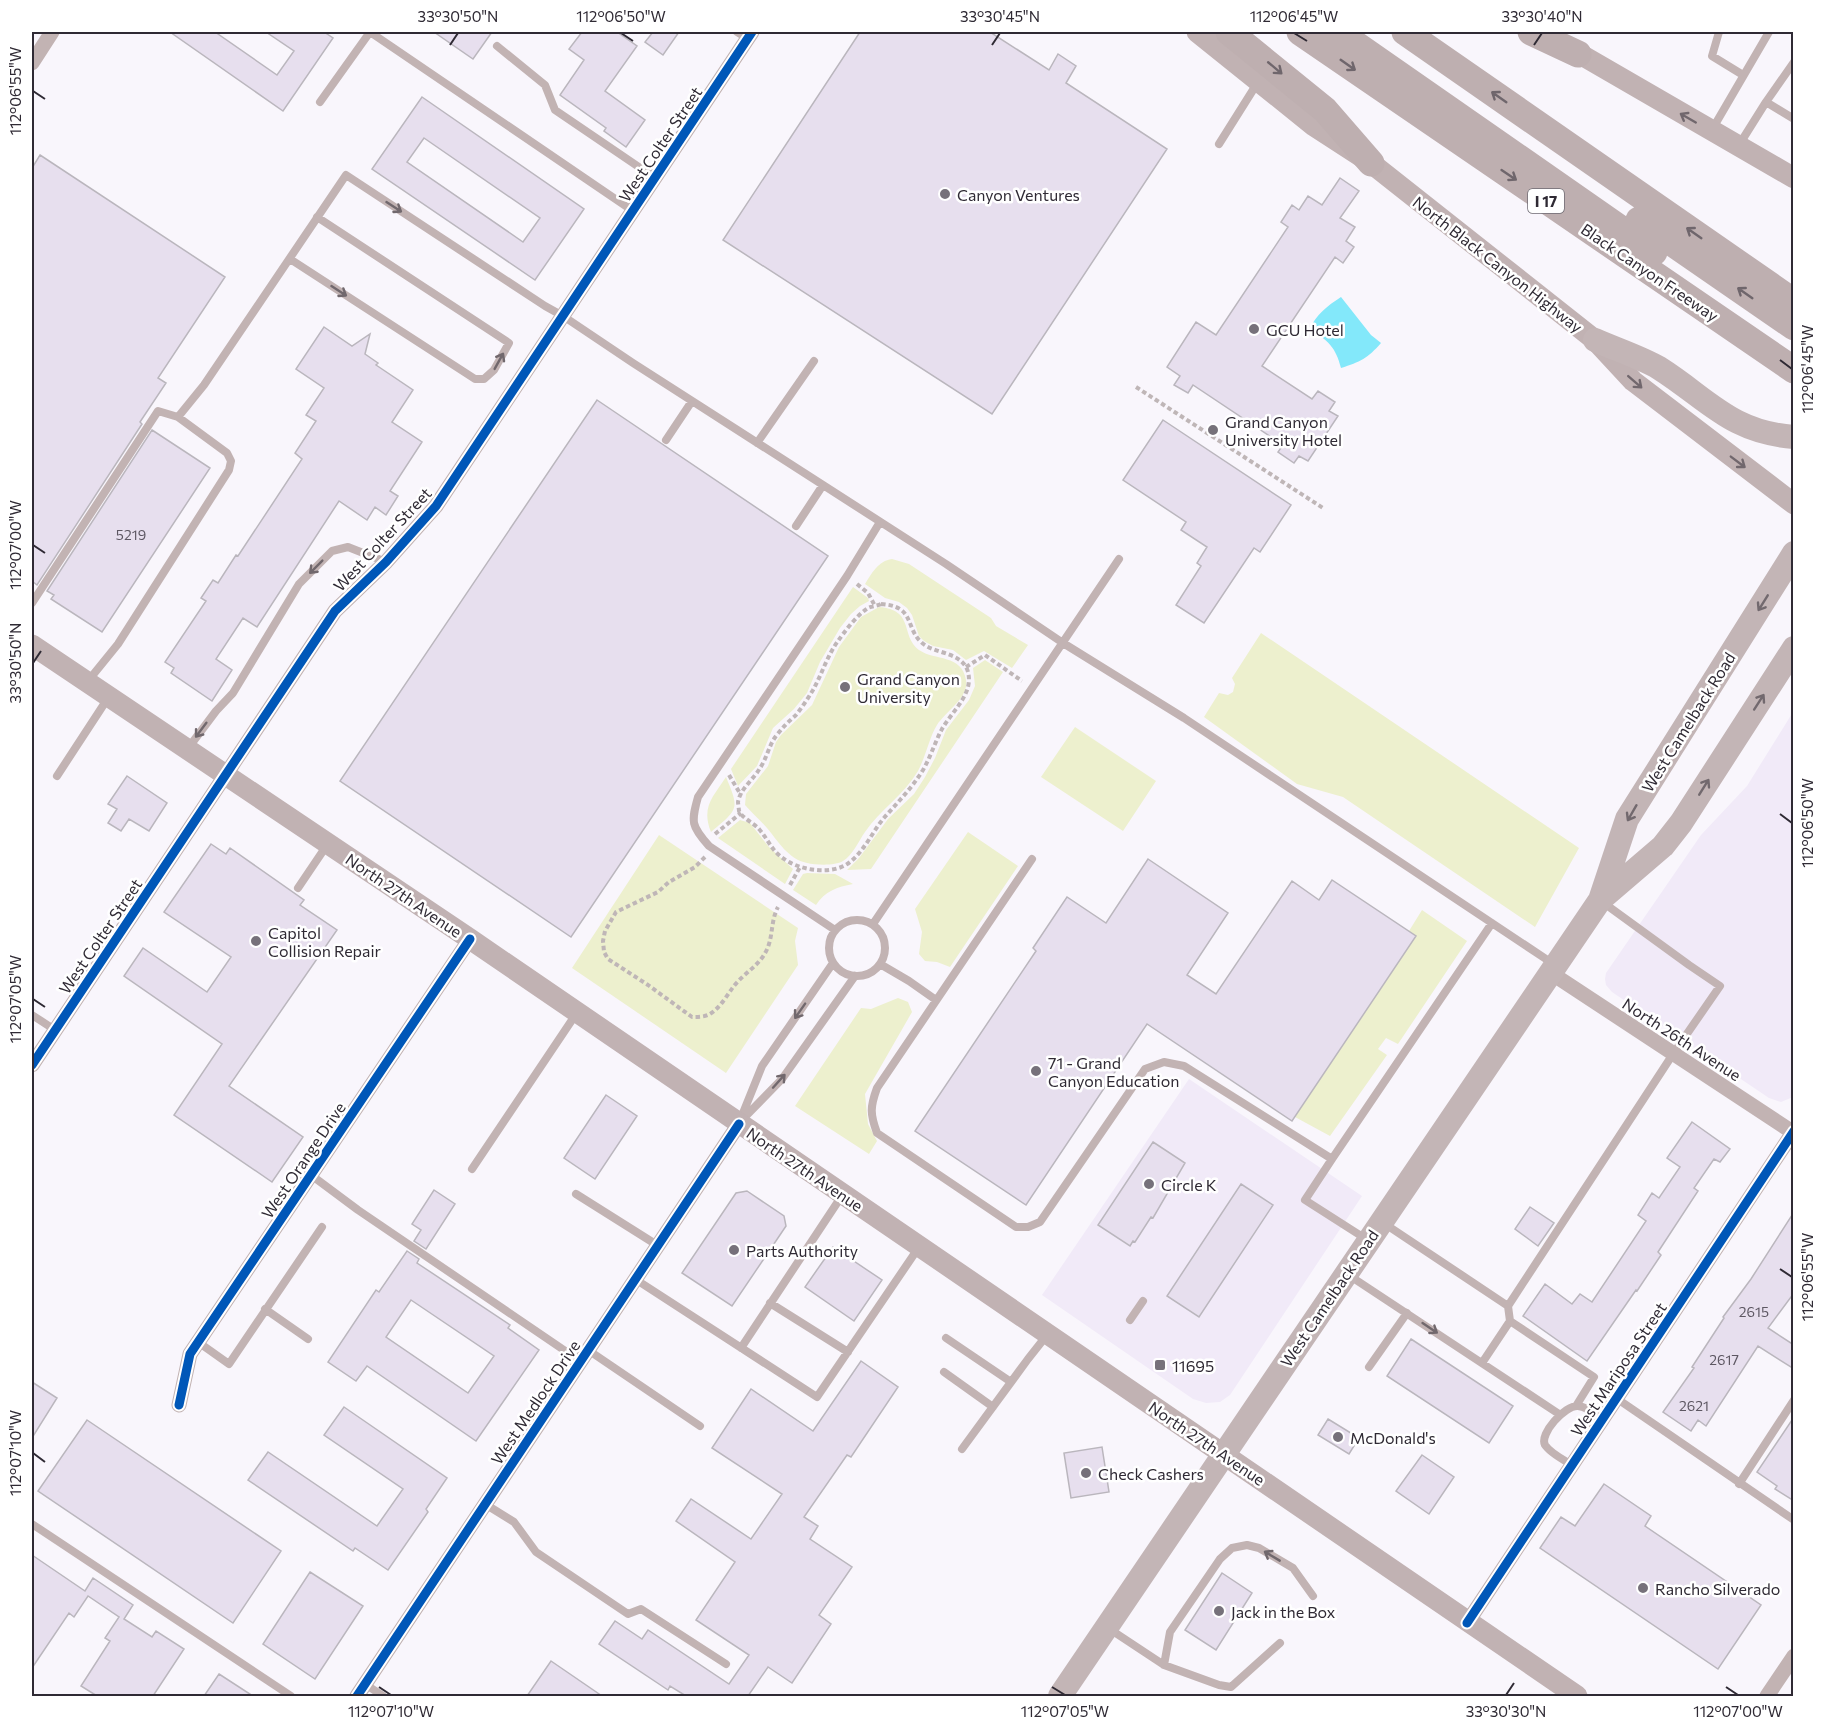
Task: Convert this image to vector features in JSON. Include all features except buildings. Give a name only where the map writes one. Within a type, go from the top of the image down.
[{"type":"highway","points":[[1229,32],[1325,110],[1371,163]]},
{"type":"highway","name":"Black Canyon Freeway","points":[[1300,32],[1794,370]]},
{"type":"highway","points":[[1338,32],[1794,350]]},
{"type":"highway","points":[[1366,32],[1794,327]]},
{"type":"highway","points":[[1405,32],[1794,302]]},
{"type":"highway","points":[[1531,32],[1578,54]]},
{"type":"main road","name":"North Black Canyon Highway","points":[[1197,32],[1314,126],[1371,163],[1595,340],[1633,381],[1794,504]]},
{"type":"main road","points":[[1543,32],[1711,132],[1794,178]]},
{"type":"main road","points":[[1595,340],[1658,367],[1734,421],[1758,431],[1794,437]]},
{"type":"main road","name":"West Camelback Road","points":[[1600,900],[1627,819],[1794,553]]},
{"type":"main road","name":"North 27th Avenue","points":[[32,645],[470,939],[1467,1623],[1577,1696]]},
{"type":"main road","name":"West Camelback Road","points":[[1060,1696],[1600,900],[1664,846],[1794,648]]},
{"type":"street","points":[[32,63],[52,32]]},
{"type":"street","name":"West Colter Street","points":[[32,1065],[335,610],[386,562],[436,506],[655,178],[746,34]]},
{"type":"street","name":"West Orange Drive","points":[[179,1405],[190,1354],[470,939]]},
{"type":"street","name":"North 26th Avenue","points":[[1553,969],[1673,1054],[1793,1132]]},
{"type":"street","name":"West Medlock Drive","points":[[361,1690],[739,1124]]},
{"type":"street","name":"West Mariposa Street","points":[[1467,1623],[1793,1132]]},
{"type":"street","points":[[1767,1696],[1794,1656]]},
{"type":"lane","points":[[320,102],[370,32],[633,211]]},
{"type":"lane","points":[[1719,32],[1712,56],[1743,75]]},
{"type":"lane","points":[[1711,132],[1769,32]]},
{"type":"lane","points":[[497,46],[545,84],[555,110],[655,178]]},
{"type":"lane","points":[[1738,146],[1794,62]]},
{"type":"lane","points":[[1219,144],[1259,81]]},
{"type":"lane","points":[[1766,102],[1794,119]]},
{"type":"lane","points":[[178,417],[204,385],[346,175],[946,564],[1063,643],[1184,718],[1492,923],[1553,969]]},
{"type":"lane","points":[[290,259],[475,379],[484,379],[494,370],[509,343],[317,217]]},
{"type":"lane","points":[[757,443],[814,361]]},
{"type":"lane","points":[[666,440],[692,401]]},
{"type":"lane","points":[[32,603],[158,411],[178,417],[226,453],[231,461],[229,470],[118,644],[87,682]]},
{"type":"lane","points":[[796,526],[823,485]]},
{"type":"lane","points":[[835,930],[710,846],[698,832],[692,817],[698,797],[847,576],[879,522]]},
{"type":"lane","points":[[187,749],[233,693],[299,584],[333,551],[348,547],[386,562]]},
{"type":"lane","points":[[873,924],[1119,559]]},
{"type":"lane","points":[[57,776],[109,697]]},
{"type":"lane","points":[[298,888],[327,844]]},
{"type":"lane","points":[[1032,859],[877,1088],[871,1103],[872,1118],[877,1133],[1016,1227],[1028,1227],[1040,1222],[1144,1069],[1164,1062],[1184,1066],[1332,1159]]},
{"type":"lane","points":[[1482,1363],[1510,1321],[1508,1306],[1720,986],[1600,900]]},
{"type":"lane","points":[[857,919],[873,924],[884,939],[885,948],[880,964],[872,972],[864,975],[855,976],[839,970],[833,963],[828,946],[835,930],[841,924],[857,919]]},
{"type":"lane","points":[[1492,923],[1305,1200],[1375,1231],[1508,1306]]},
{"type":"lane","points":[[739,1124],[762,1066],[833,963]]},
{"type":"lane","points":[[880,964],[936,1000]]},
{"type":"lane","points":[[739,1124],[782,1079],[855,976]]},
{"type":"lane","points":[[472,1169],[577,1012]]},
{"type":"lane","points":[[32,1015],[55,1030]]},
{"type":"lane","points":[[311,1175],[358,1210],[584,1356],[700,1426]]},
{"type":"lane","points":[[576,1194],[657,1245]]},
{"type":"lane","points":[[741,1348],[843,1194]]},
{"type":"lane","points":[[198,1342],[229,1364],[322,1227]]},
{"type":"lane","points":[[635,1279],[817,1397],[919,1247]]},
{"type":"lane","points":[[1346,1273],[1559,1414]]},
{"type":"lane","points":[[1130,1320],[1143,1301]]},
{"type":"lane","points":[[770,1303],[848,1352]]},
{"type":"lane","points":[[265,1309],[308,1339]]},
{"type":"lane","points":[[1369,1367],[1407,1313]]},
{"type":"lane","points":[[1510,1321],[1594,1377],[1576,1406],[1559,1414],[1544,1438],[1548,1449],[1572,1465]]},
{"type":"lane","points":[[963,1449],[1048,1334]]},
{"type":"lane","points":[[946,1338],[1011,1382]]},
{"type":"lane","points":[[944,1372],[993,1407]]},
{"type":"lane","points":[[1616,1398],[1794,1520]]},
{"type":"lane","points":[[1739,1484],[1794,1400]]},
{"type":"lane","points":[[1576,1406],[1589,1409],[1603,1418]]},
{"type":"lane","points":[[485,1504],[514,1522],[536,1552],[628,1614],[641,1609],[726,1664]]},
{"type":"lane","points":[[32,1524],[291,1696]]},
{"type":"lane","points":[[1164,1665],[1170,1632],[1220,1559],[1232,1548],[1247,1545],[1259,1548],[1293,1568],[1313,1596]]},
{"type":"lane","points":[[1107,1627],[1164,1665],[1219,1685],[1231,1687],[1280,1643]]},
{"type":"lane","points":[[361,1690],[383,1696]]},
{"type":"path","points":[[1136,387],[1323,508]]},
{"type":"path","points":[[857,584],[868,593],[875,606]]},
{"type":"path","points":[[889,605],[898,609],[906,614],[918,640],[923,645],[955,657],[966,667],[969,681],[966,694],[942,729],[933,753],[913,785],[849,863],[825,869],[812,870],[800,867],[777,854],[760,830],[741,813],[738,803],[741,795],[760,769],[774,739],[811,693],[837,642],[869,608],[889,605]]},
{"type":"path","points":[[966,667],[985,655],[1022,681]]},
{"type":"path","points":[[720,764],[729,774],[741,795]]},
{"type":"path","points":[[714,835],[741,813]]},
{"type":"path","points":[[705,856],[696,867],[669,882],[658,892],[616,912],[605,931],[604,952],[608,959],[692,1017],[707,1016],[718,1008],[735,984],[756,966],[764,955],[773,915],[778,906]]},
{"type":"path","points":[[789,887],[800,867]]},
{"type":"shaded area","points":[[1793,712],[1793,1097],[1781,1102],[1769,1098],[1612,992],[1606,985],[1605,979],[1606,973],[1701,835],[1747,786]]},
{"type":"shaded area","points":[[1189,1079],[1362,1196],[1230,1395],[1220,1402],[1206,1403],[1193,1399],[1042,1295]]},
{"type":"green space","points":[[892,559],[909,564],[991,618],[996,626],[1028,645],[1012,668],[984,651],[966,660],[953,650],[933,646],[924,641],[919,636],[912,615],[907,608],[899,602],[885,598],[865,584],[879,565]]},
{"type":"green space","points":[[853,587],[869,601],[851,614],[840,628],[820,662],[807,693],[794,709],[773,728],[757,766],[738,786],[731,769]]},
{"type":"green space","points":[[879,607],[898,613],[913,644],[919,650],[947,659],[959,666],[966,680],[966,687],[961,698],[937,725],[921,765],[912,780],[871,824],[850,855],[835,864],[820,865],[800,861],[779,844],[745,805],[746,794],[768,766],[776,742],[781,735],[812,705],[839,647],[861,617]]},
{"type":"green space","points":[[1261,633],[1579,848],[1535,927],[1343,797],[1297,784],[1204,717],[1219,693],[1228,695],[1233,692],[1235,684],[1232,678]]},
{"type":"green space","points":[[985,660],[1003,672],[871,869],[847,870],[859,858],[888,819],[914,794],[935,758],[946,730],[969,700],[975,686],[973,668]]},
{"type":"green space","points":[[1075,727],[1156,781],[1123,831],[1041,777]]},
{"type":"green space","points":[[726,777],[735,803],[734,808],[727,818],[711,832],[707,816],[708,809]]},
{"type":"green space","points":[[740,820],[750,823],[769,847],[793,869],[785,884],[718,838]]},
{"type":"green space","points":[[968,832],[1018,866],[950,967],[937,962],[925,961],[919,954],[922,932],[915,909]]},
{"type":"green space","points":[[659,835],[798,928],[795,941],[798,965],[726,1073],[572,968]]},
{"type":"green space","points":[[803,874],[835,874],[853,884],[832,890],[816,905],[793,890]]},
{"type":"green space","points":[[1422,910],[1467,941],[1398,1044],[1386,1038],[1378,1049],[1387,1055],[1330,1136],[1295,1117],[1415,936],[1409,931]]},
{"type":"green space","points":[[898,998],[908,1002],[912,1012],[865,1094],[868,1124],[877,1141],[869,1154],[795,1106],[861,1008],[871,1009]]},
{"type":"water","points":[[1341,297],[1371,335],[1381,343],[1363,359],[1341,368],[1337,355],[1330,345],[1309,330],[1322,311]]},
{"type":"cycle path","points":[[32,1065],[335,611],[386,562],[436,506],[752,32]]},
{"type":"cycle path","points":[[179,1405],[190,1354],[470,939]]},
{"type":"cycle path","points":[[357,1696],[739,1124]]},
{"type":"cycle path","points":[[1467,1623],[1794,1131]]},
{"type":"place","name":"Canyon Ventures","points":[[945,194]]},
{"type":"place","name":"GCU Hotel","points":[[1254,329]]},
{"type":"place","name":"Grand Canyon University Hotel","points":[[1213,430]]},
{"type":"place","name":"Grand Canyon University","points":[[845,687]]},
{"type":"place","name":"Capitol Collision Repair","points":[[256,941]]},
{"type":"place","name":"71 - Grand Canyon Education","points":[[1036,1071]]},
{"type":"place","name":"Circle K","points":[[1149,1184]]},
{"type":"place","name":"Parts Authority","points":[[734,1250]]},
{"type":"place","name":"11695","points":[[1160,1365]]},
{"type":"place","name":"McDonald's","points":[[1338,1437]]},
{"type":"place","name":"Check Cashers","points":[[1086,1473]]},
{"type":"place","name":"Rancho Silverado","points":[[1643,1588]]},
{"type":"place","name":"Jack in the Box","points":[[1219,1611]]}]
